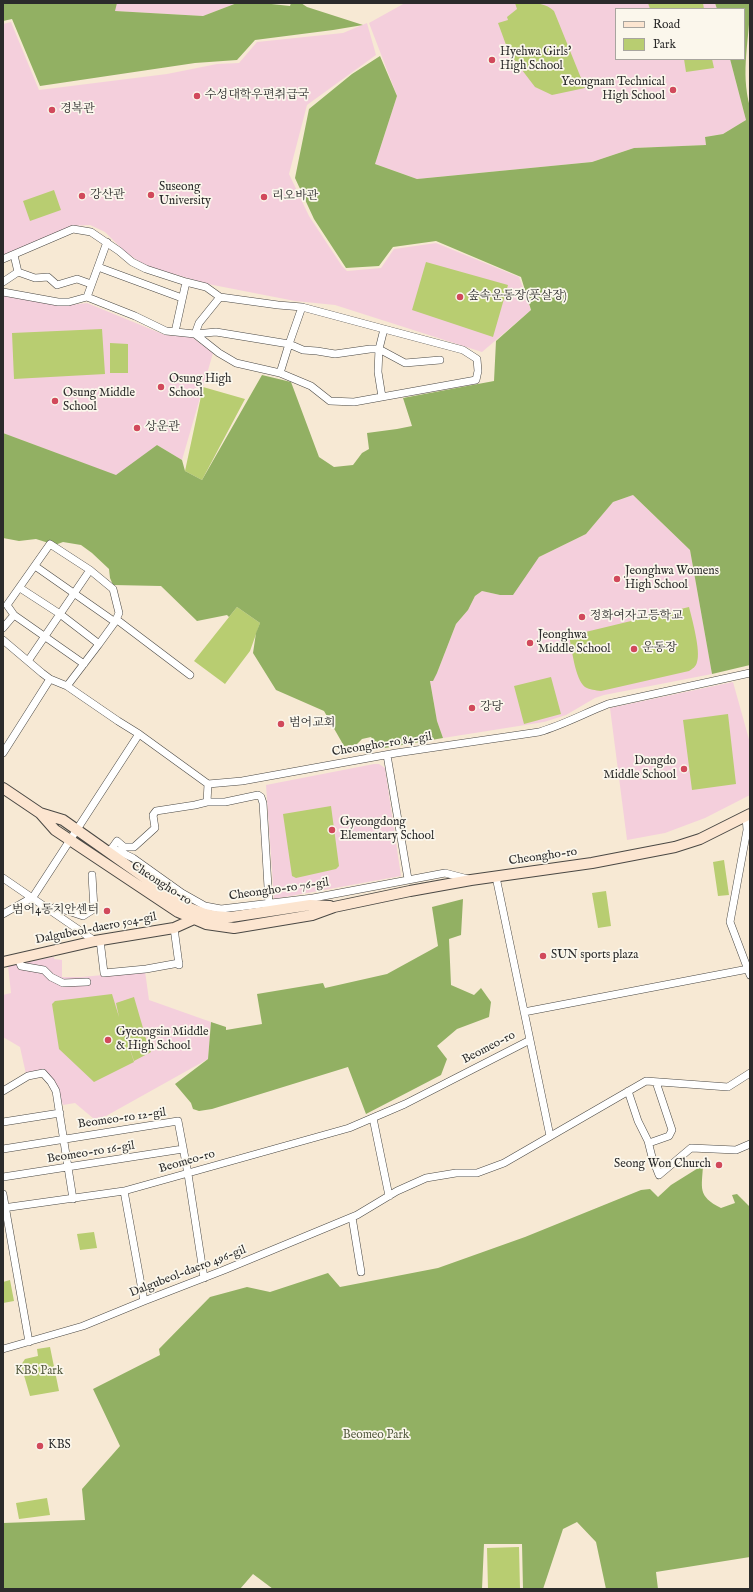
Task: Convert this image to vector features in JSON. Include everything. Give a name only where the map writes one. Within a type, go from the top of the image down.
[{"type":"main road","name":"Cheongho-ro","points":[[3,788],[40,812],[63,820],[77,831],[110,850],[188,908],[215,916],[231,917],[310,905],[334,907]]},
{"type":"main road","name":"Cheongho-ro","points":[[40,812],[54,830],[171,908],[206,924],[234,928],[312,915],[334,907],[470,880],[592,863],[675,847],[700,839],[748,815]]},
{"type":"main road","name":"Dalgubeol-daero 504-gil","points":[[3,962],[98,940],[174,928],[194,919]]},
{"type":"street","points":[[3,259],[73,229],[91,232],[132,262],[146,269],[206,287],[220,297],[278,305],[302,306],[463,350],[477,359],[478,371],[476,380],[354,402],[330,401],[311,386],[280,373],[236,363],[219,353],[195,334]]},
{"type":"street","points":[[87,297],[90,284],[98,267],[106,242]]},
{"type":"street","points":[[14,255],[18,272]]},
{"type":"street","points":[[98,267],[182,298]]},
{"type":"street","points":[[3,282],[18,272]]},
{"type":"street","points":[[18,272],[35,278],[48,278],[57,285],[77,279],[90,284]]},
{"type":"street","points":[[175,332],[186,282]]},
{"type":"street","points":[[3,292],[58,302],[69,302],[87,297],[135,316],[166,331],[195,334],[216,332],[289,344],[303,350],[335,354],[379,349],[404,363],[440,360]]},
{"type":"street","points":[[195,334],[199,322],[220,297]]},
{"type":"street","points":[[280,373],[302,306]]},
{"type":"street","points":[[382,397],[378,372],[379,349],[384,329]]},
{"type":"street","points":[[67,686],[84,664],[99,644],[119,613],[113,589],[90,570],[50,544],[7,605],[14,614],[84,664]]},
{"type":"street","points":[[35,566],[190,675]]},
{"type":"street","points":[[28,661],[90,570]]},
{"type":"street","points":[[20,588],[60,614],[99,644]]},
{"type":"street","points":[[3,628],[14,614]]},
{"type":"street","points":[[3,640],[50,678],[67,686],[139,734],[208,784],[207,802]]},
{"type":"street","name":"Cheongho-ro 84-gil","points":[[208,784],[270,776],[387,755],[539,732],[554,728],[586,712],[608,704],[750,673]]},
{"type":"street","points":[[3,753],[50,678]]},
{"type":"street","points":[[3,914],[33,897],[139,734]]},
{"type":"street","points":[[387,755],[408,879]]},
{"type":"street","points":[[110,850],[117,841],[124,847],[134,847],[154,828],[153,815],[156,811],[196,806],[207,802],[225,802],[258,795],[261,797],[263,803],[270,904]]},
{"type":"street","points":[[524,1012],[749,972],[730,922],[747,830],[748,815]]},
{"type":"street","name":"Cheongho-ro 76-gil","points":[[110,850],[133,858],[182,893],[205,906],[221,909],[313,898],[445,873],[470,880]]},
{"type":"street","points":[[49,910],[56,908],[83,916],[94,909],[92,875]]},
{"type":"street","name":"Beomeo-ro","points":[[4,1208],[124,1191],[349,1128],[405,1104],[530,1040],[496,877]]},
{"type":"street","points":[[3,878],[33,897],[49,910],[98,940],[104,973],[179,964],[174,928]]},
{"type":"street","points":[[18,958],[21,966],[44,970],[51,977],[63,983],[87,982]]},
{"type":"street","points":[[530,1040],[550,1136]]},
{"type":"street","points":[[3,1091],[28,1076],[43,1073],[51,1082],[56,1091],[73,1199]]},
{"type":"street","name":"Dalgubeol-daero 496-gil","points":[[3,1349],[83,1326],[144,1300],[204,1278],[352,1217],[389,1196],[426,1178],[456,1173],[477,1173],[504,1163],[646,1081],[728,1087],[750,1073]]},
{"type":"street","points":[[649,1143],[669,1136],[672,1130],[656,1082]]},
{"type":"street","points":[[628,1091],[638,1121],[649,1143],[652,1157],[659,1175],[691,1148],[736,1150],[750,1144]]},
{"type":"street","points":[[3,1122],[60,1113]]},
{"type":"street","points":[[373,1118],[389,1196]]},
{"type":"street","name":"Beomeo-ro 12-gil","points":[[64,1138],[178,1121],[188,1174],[204,1278]]},
{"type":"street","name":"Beomeo-ro 16-gil","points":[[3,1149],[64,1138]]},
{"type":"street","name":"Beomeo-ro 16-gil","points":[[3,1178],[183,1149]]},
{"type":"street","points":[[124,1191],[144,1300]]},
{"type":"street","points":[[3,1194],[4,1208],[30,1342]]},
{"type":"street","points":[[352,1217],[361,1272]]},
{"type":"shaded area","points":[[117,3],[237,3],[203,16],[114,11]]},
{"type":"shaded area","name":"Hyehwa Girls' High School","points":[[405,3],[715,3],[717,8],[615,8],[615,60],[730,60],[746,120],[723,134],[705,137],[706,145],[634,148],[592,162],[417,179],[375,164],[397,96],[369,23]]},
{"type":"shaded area","name":"Suseong University","points":[[11,22],[39,90],[167,74],[217,64],[239,63],[257,42],[343,33],[367,23],[376,55],[307,105],[289,174],[309,216],[342,266],[347,271],[381,268],[394,249],[436,243],[519,277],[531,310],[482,352],[335,305],[295,301],[208,284],[146,266],[125,252],[105,232],[90,225],[71,226],[3,256],[3,24]]},
{"type":"shaded area","points":[[3,295],[70,305],[87,303],[165,335],[192,337],[213,353],[182,460],[157,445],[117,476],[3,433]]},
{"type":"shaded area","name":"정화여자고등학교","points":[[633,495],[690,550],[712,674],[604,695],[595,698],[566,715],[544,722],[443,738],[437,721],[430,681],[437,673],[456,624],[468,610],[475,596],[482,591],[500,595],[539,557],[586,534],[613,502]]},
{"type":"shaded area","name":"Dongdo Middle School","points":[[733,682],[750,743],[750,795],[705,818],[665,833],[627,840],[610,708]]},
{"type":"shaded area","name":"Gyeongdong Elementary School","points":[[379,764],[385,768],[401,876],[274,899],[266,785]]},
{"type":"shaded area","name":"Gyeongsin Middle & High School","points":[[54,957],[54,959],[62,960],[62,977],[82,977],[145,971],[149,1000],[211,1022],[208,1059],[106,1116],[94,1119],[75,1103],[63,1105],[56,1085],[44,1072],[26,1074],[20,1047],[3,1037],[3,995],[11,993],[8,966]]},
{"type":"green space","points":[[3,3],[117,3],[115,11],[203,16],[237,3],[262,3],[290,6],[291,3],[301,3],[307,7],[363,25],[255,40],[237,60],[195,63],[40,86],[12,19],[3,21]]},
{"type":"green space","points":[[515,3],[541,4],[554,11],[585,88],[552,95],[535,87],[509,53],[498,23],[508,20],[507,17],[517,9]]},
{"type":"green space","points":[[648,3],[703,3],[704,8],[650,8]]},
{"type":"green space","points":[[715,3],[750,3],[746,55],[746,81],[750,107],[750,665],[712,674],[690,550],[633,495],[613,502],[586,534],[539,557],[513,595],[500,595],[482,591],[475,596],[468,610],[456,624],[437,673],[433,681],[430,681],[437,721],[443,738],[379,749],[371,737],[362,739],[356,745],[344,746],[324,711],[276,690],[253,653],[256,633],[260,623],[237,607],[229,617],[227,615],[197,621],[161,586],[113,585],[110,578],[109,569],[81,545],[63,542],[55,545],[36,539],[19,541],[3,538],[3,433],[116,475],[157,445],[182,460],[185,471],[202,480],[262,375],[291,382],[319,457],[334,467],[353,465],[362,453],[369,449],[367,433],[412,426],[403,398],[494,381],[496,341],[531,310],[521,277],[436,241],[393,247],[379,266],[346,268],[314,219],[295,178],[309,109],[352,74],[380,56],[397,96],[375,164],[417,179],[592,162],[634,148],[706,145],[705,137],[723,134],[746,120],[730,60],[745,60],[745,8],[717,8]]},
{"type":"green space","points":[[684,60],[712,60],[714,68],[686,72]]},
{"type":"green space","points":[[54,190],[61,210],[30,221],[23,201]]},
{"type":"green space","name":"숲속운동장(풋살장)","points":[[426,262],[508,285],[493,337],[412,310]]},
{"type":"green space","points":[[102,329],[105,374],[14,379],[12,333]]},
{"type":"green space","points":[[110,343],[128,344],[128,373],[110,373]]},
{"type":"green space","points":[[203,387],[245,399],[202,480],[185,471]]},
{"type":"green space","points":[[237,607],[260,623],[250,651],[225,684],[194,661]]},
{"type":"green space","name":"운동장","points":[[689,607],[698,650],[698,657],[695,667],[689,671],[601,691],[587,688],[582,683],[576,671],[569,636]]},
{"type":"green space","points":[[551,677],[561,714],[524,724],[514,686]]},
{"type":"green space","points":[[728,714],[736,784],[692,790],[683,720]]},
{"type":"green space","points":[[331,806],[339,866],[336,869],[296,878],[292,876],[283,814]]},
{"type":"green space","points":[[724,860],[729,895],[718,896],[713,862]]},
{"type":"green space","points":[[606,891],[611,926],[598,928],[592,893]]},
{"type":"green space","points":[[463,899],[461,935],[449,939],[451,985],[474,995],[481,988],[491,1002],[489,1017],[457,1029],[437,1046],[447,1059],[441,1075],[366,1114],[348,1067],[212,1109],[199,1111],[193,1109],[191,1103],[175,1084],[208,1059],[211,1022],[226,1027],[226,1030],[262,1024],[257,994],[323,983],[325,988],[387,974],[438,946],[432,907]]},
{"type":"green space","points":[[112,994],[119,1017],[116,1003],[134,997],[143,1028],[125,1034],[134,1062],[94,1082],[59,1049],[52,1004],[55,1001]]},
{"type":"green space","points":[[143,1031],[151,1052],[134,1061],[126,1037]]},
{"type":"green space","name":"Beomeo Park","points":[[703,1165],[702,1186],[704,1195],[713,1204],[721,1208],[735,1203],[732,1195],[737,1194],[750,1207],[750,1557],[656,1572],[658,1589],[606,1589],[596,1542],[577,1522],[563,1529],[543,1589],[523,1589],[522,1544],[484,1544],[482,1589],[273,1589],[253,1574],[240,1589],[3,1589],[3,1523],[85,1520],[82,1489],[120,1446],[93,1389],[160,1355],[159,1349],[210,1297],[247,1287],[270,1292],[328,1273],[340,1287],[438,1268],[525,1237],[641,1190],[650,1189],[658,1197],[671,1185]]},
{"type":"green space","points":[[94,1232],[97,1248],[80,1250],[77,1234]]},
{"type":"green space","points":[[10,1280],[14,1301],[3,1303],[3,1282]]},
{"type":"green space","name":"KBS Park","points":[[50,1347],[59,1391],[30,1396],[21,1365],[25,1359],[38,1356],[37,1349]]},
{"type":"green space","points":[[47,1498],[50,1515],[19,1519],[16,1503]]},
{"type":"green space","points":[[519,1547],[520,1589],[488,1589],[487,1548]]},
{"type":"place","name":"Hyehwa Girls' High School","points":[[492,60]]},
{"type":"place","name":"Yeongnam Technical High School","points":[[673,90]]},
{"type":"place","name":"수성대학우편취급국","points":[[197,96]]},
{"type":"place","name":"경복관","points":[[52,110]]},
{"type":"place","name":"Suseong University","points":[[151,195]]},
{"type":"place","name":"강산관","points":[[82,196]]},
{"type":"place","name":"리오바관","points":[[264,197]]},
{"type":"place","name":"숲속운동장(풋살장)","points":[[460,297]]},
{"type":"place","name":"Osung High School","points":[[161,387]]},
{"type":"place","name":"Osung Middle School","points":[[55,401]]},
{"type":"place","name":"상운관","points":[[137,428]]},
{"type":"place","name":"Jeonghwa Womens High School","points":[[617,579]]},
{"type":"place","name":"정화여자고등학교","points":[[582,617]]},
{"type":"place","name":"Jeonghwa Middle School","points":[[530,643]]},
{"type":"place","name":"운동장","points":[[634,649]]},
{"type":"place","name":"강당","points":[[472,708]]},
{"type":"place","name":"범어교회","points":[[281,724]]},
{"type":"place","name":"Dongdo Middle School","points":[[684,769]]},
{"type":"place","name":"Gyeongdong Elementary School","points":[[332,830]]},
{"type":"place","name":"범어4동치안센터","points":[[107,911]]},
{"type":"place","name":"SUN sports plaza","points":[[543,956]]},
{"type":"place","name":"Gyeongsin Middle & High School","points":[[108,1040]]},
{"type":"place","name":"Seong Won Church","points":[[719,1165]]},
{"type":"place","name":"KBS","points":[[40,1446]]}]
